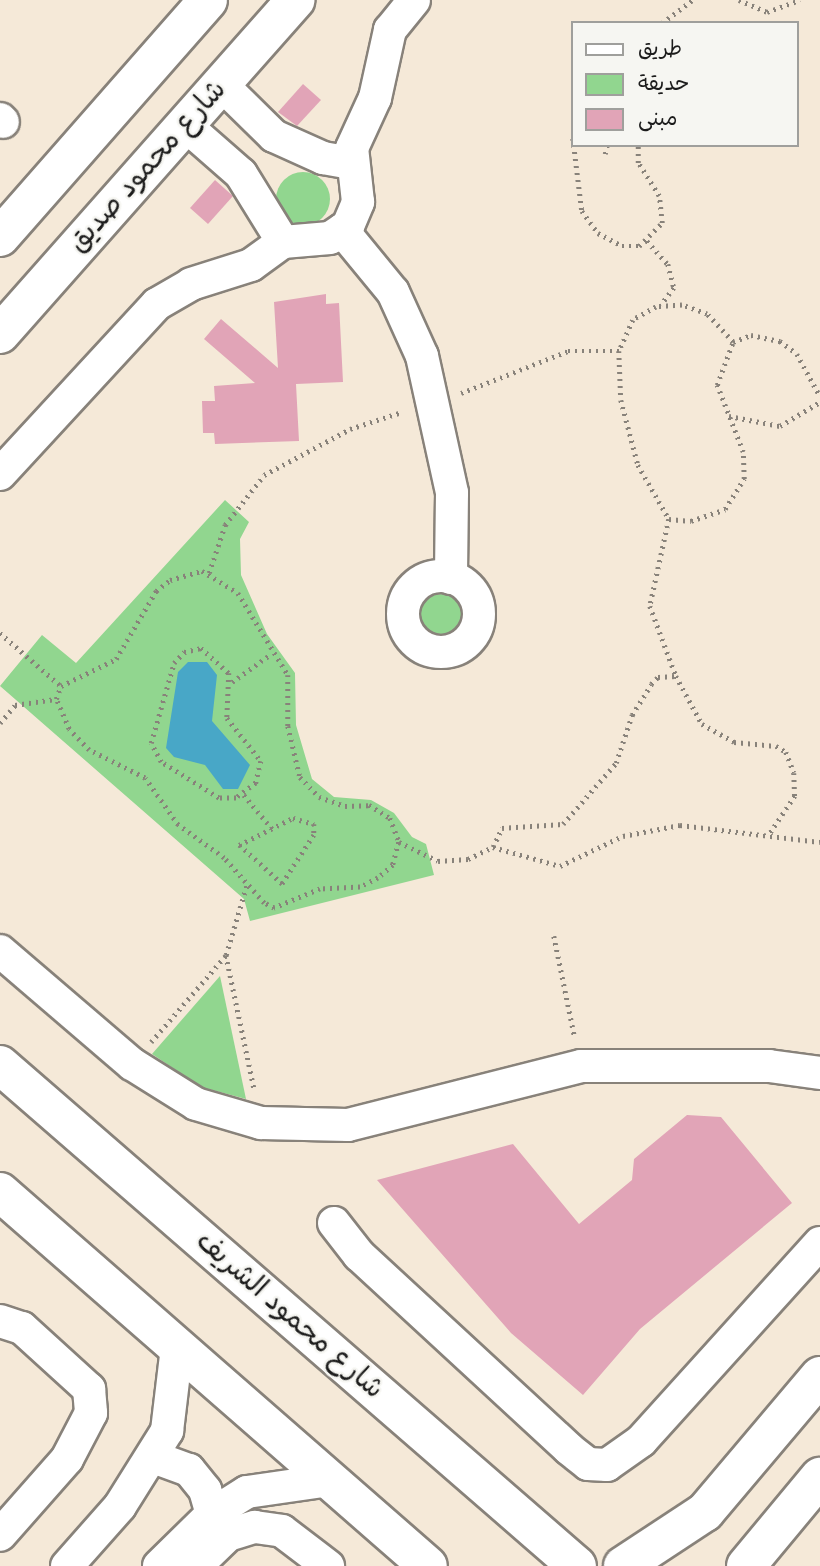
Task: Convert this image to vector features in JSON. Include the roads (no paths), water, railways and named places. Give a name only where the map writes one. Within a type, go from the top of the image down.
[{"type":"street","points":[[0,237],[208,0]]},
{"type":"street","name":"شارع محمود صديق","points":[[0,334],[295,0]]},
{"type":"street","points":[[0,474],[157,304],[191,284],[251,265],[283,242],[330,238],[342,230],[358,202],[350,163],[375,98],[390,30],[414,0]]},
{"type":"street","points":[[221,84],[274,136],[323,159],[350,163]]},
{"type":"street","points":[[185,125],[241,174],[283,242]]},
{"type":"street","points":[[342,230],[393,292],[422,356],[452,493],[451,578]]},
{"type":"street","points":[[0,951],[132,1064],[196,1104],[261,1124],[348,1125],[581,1066],[769,1066],[820,1073]]},
{"type":"street","name":"شارع محمود الشريف","points":[[0,1065],[577,1566]]},
{"type":"street","points":[[0,1192],[428,1566]]},
{"type":"street","points":[[334,1223],[359,1255],[569,1449],[588,1464],[607,1465],[641,1441],[820,1243]]},
{"type":"street","points":[[0,1321],[22,1328],[89,1388],[91,1413],[66,1459],[0,1535]]},
{"type":"street","points":[[67,1566],[153,1457],[167,1431],[177,1347]]},
{"type":"street","points":[[623,1566],[681,1532],[739,1473],[820,1376]]},
{"type":"street","points":[[153,1457],[189,1470],[205,1490],[212,1514]]},
{"type":"street","points":[[739,1473],[753,1496],[786,1516]]},
{"type":"street","points":[[746,1566],[820,1477]]},
{"type":"street","points":[[159,1566],[212,1514],[247,1492],[330,1480]]},
{"type":"street","points":[[196,1566],[228,1535],[255,1527],[282,1531],[328,1566]]},
{"type":"water","points":[[188,662],[207,662],[217,675],[212,721],[250,765],[238,789],[223,789],[205,765],[174,757],[166,748],[178,672]]}]
